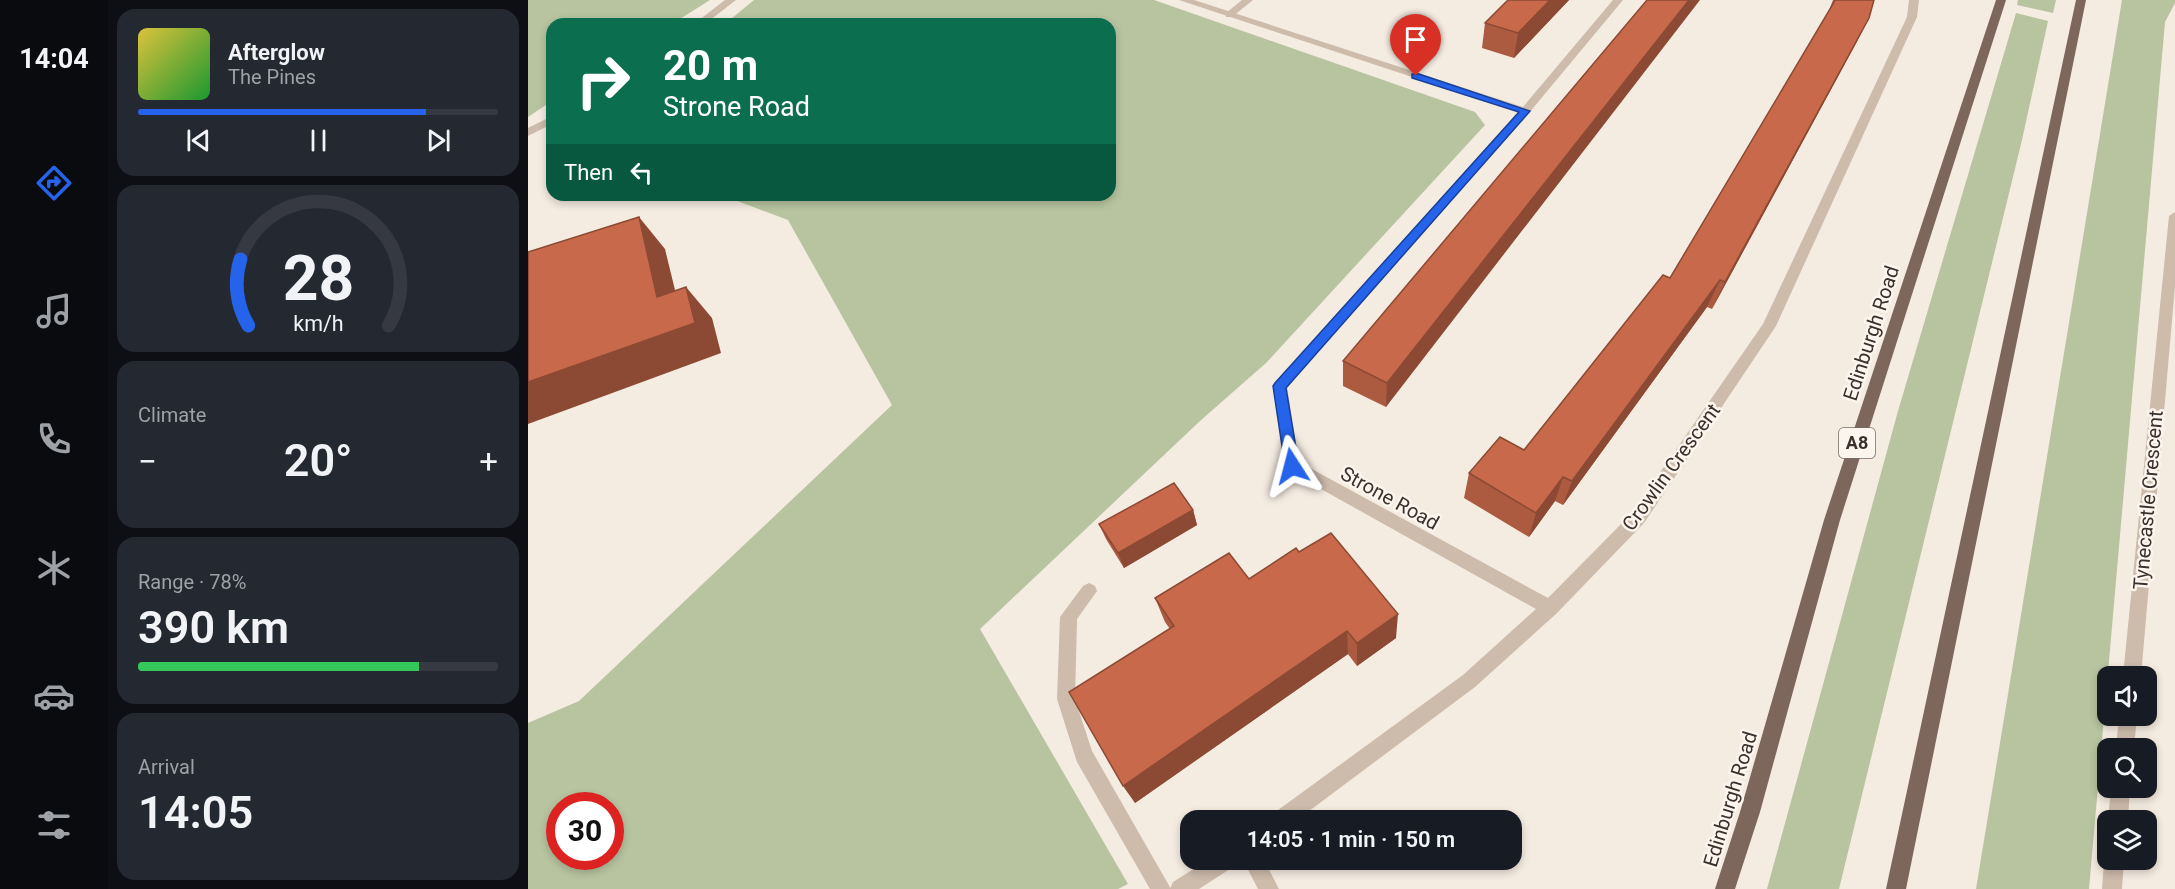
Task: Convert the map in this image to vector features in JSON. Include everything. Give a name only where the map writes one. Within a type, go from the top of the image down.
[{"type":"main road","name":"Edinburgh Road","points":[[1725,889],[1750,812],[1832,520],[2001,0]]},
{"type":"main road","points":[[1896,889],[2081,0]]},
{"type":"street","points":[[707,18],[731,0]]},
{"type":"street","points":[[1184,0],[1525,111]]},
{"type":"street","points":[[1229,15],[1248,0]]},
{"type":"street","name":"Strone Road","points":[[1550,608],[1292,466],[1280,386],[1525,111],[1618,0]]},
{"type":"street","name":"Crowlin Crescent","points":[[1295,810],[1469,681],[1550,608],[1638,518],[1769,327],[1912,17],[1914,0]]},
{"type":"street","points":[[528,133],[546,122]]},
{"type":"street","name":"Tynecastle Crescent","points":[[2133,666],[2175,216]]},
{"type":"street","points":[[1089,591],[1069,617],[1066,699],[1084,755],[1161,889]]},
{"type":"street","points":[[1180,889],[1210,870]]},
{"type":"street","points":[[1259,870],[1269,889]]},
{"type":"street","points":[[2112,889],[2113,870]]},
{"type":"green space","points":[[528,0],[710,0],[682,18],[546,18],[546,105],[528,117]]},
{"type":"green space","points":[[754,0],[1154,0],[1475,112],[1485,125],[1266,363],[1200,421],[980,629],[1128,884],[1118,889],[528,889],[528,723],[579,701],[892,405],[788,220],[737,201],[1116,201],[1116,18],[732,18]]},
{"type":"green space","points":[[2018,0],[2056,0],[2053,13],[2017,5]]},
{"type":"green space","points":[[2122,0],[2175,0],[2165,22],[2109,666],[2097,666],[2097,726],[2103,726],[2102,738],[2097,738],[2097,798],[2089,889],[1976,889]]},
{"type":"green space","points":[[2016,13],[2048,21],[2022,140],[1839,889],[1767,889],[1898,411]]},
{"type":"building","points":[[1508,0],[1550,0],[1518,33],[1485,23]]},
{"type":"building","points":[[1647,0],[1689,0],[1387,383],[1343,361]]},
{"type":"building","points":[[1835,0],[1874,0],[1869,18],[1725,282],[1720,280],[1572,481],[1563,477],[1536,513],[1469,473],[1500,437],[1524,450],[1663,275],[1670,278]]},
{"type":"building","points":[[639,217],[657,297],[686,287],[695,323],[528,382],[528,252]]},
{"type":"building","points":[[1174,483],[1193,510],[1118,553],[1099,524]]},
{"type":"building","points":[[1331,533],[1398,614],[1357,643],[1347,631],[1123,786],[1069,692],[1174,626],[1155,598],[1229,553],[1249,579],[1296,548],[1299,552]]},
{"type":"route","points":[[1292,466],[1280,386],[1525,111],[1416,76]]}]
